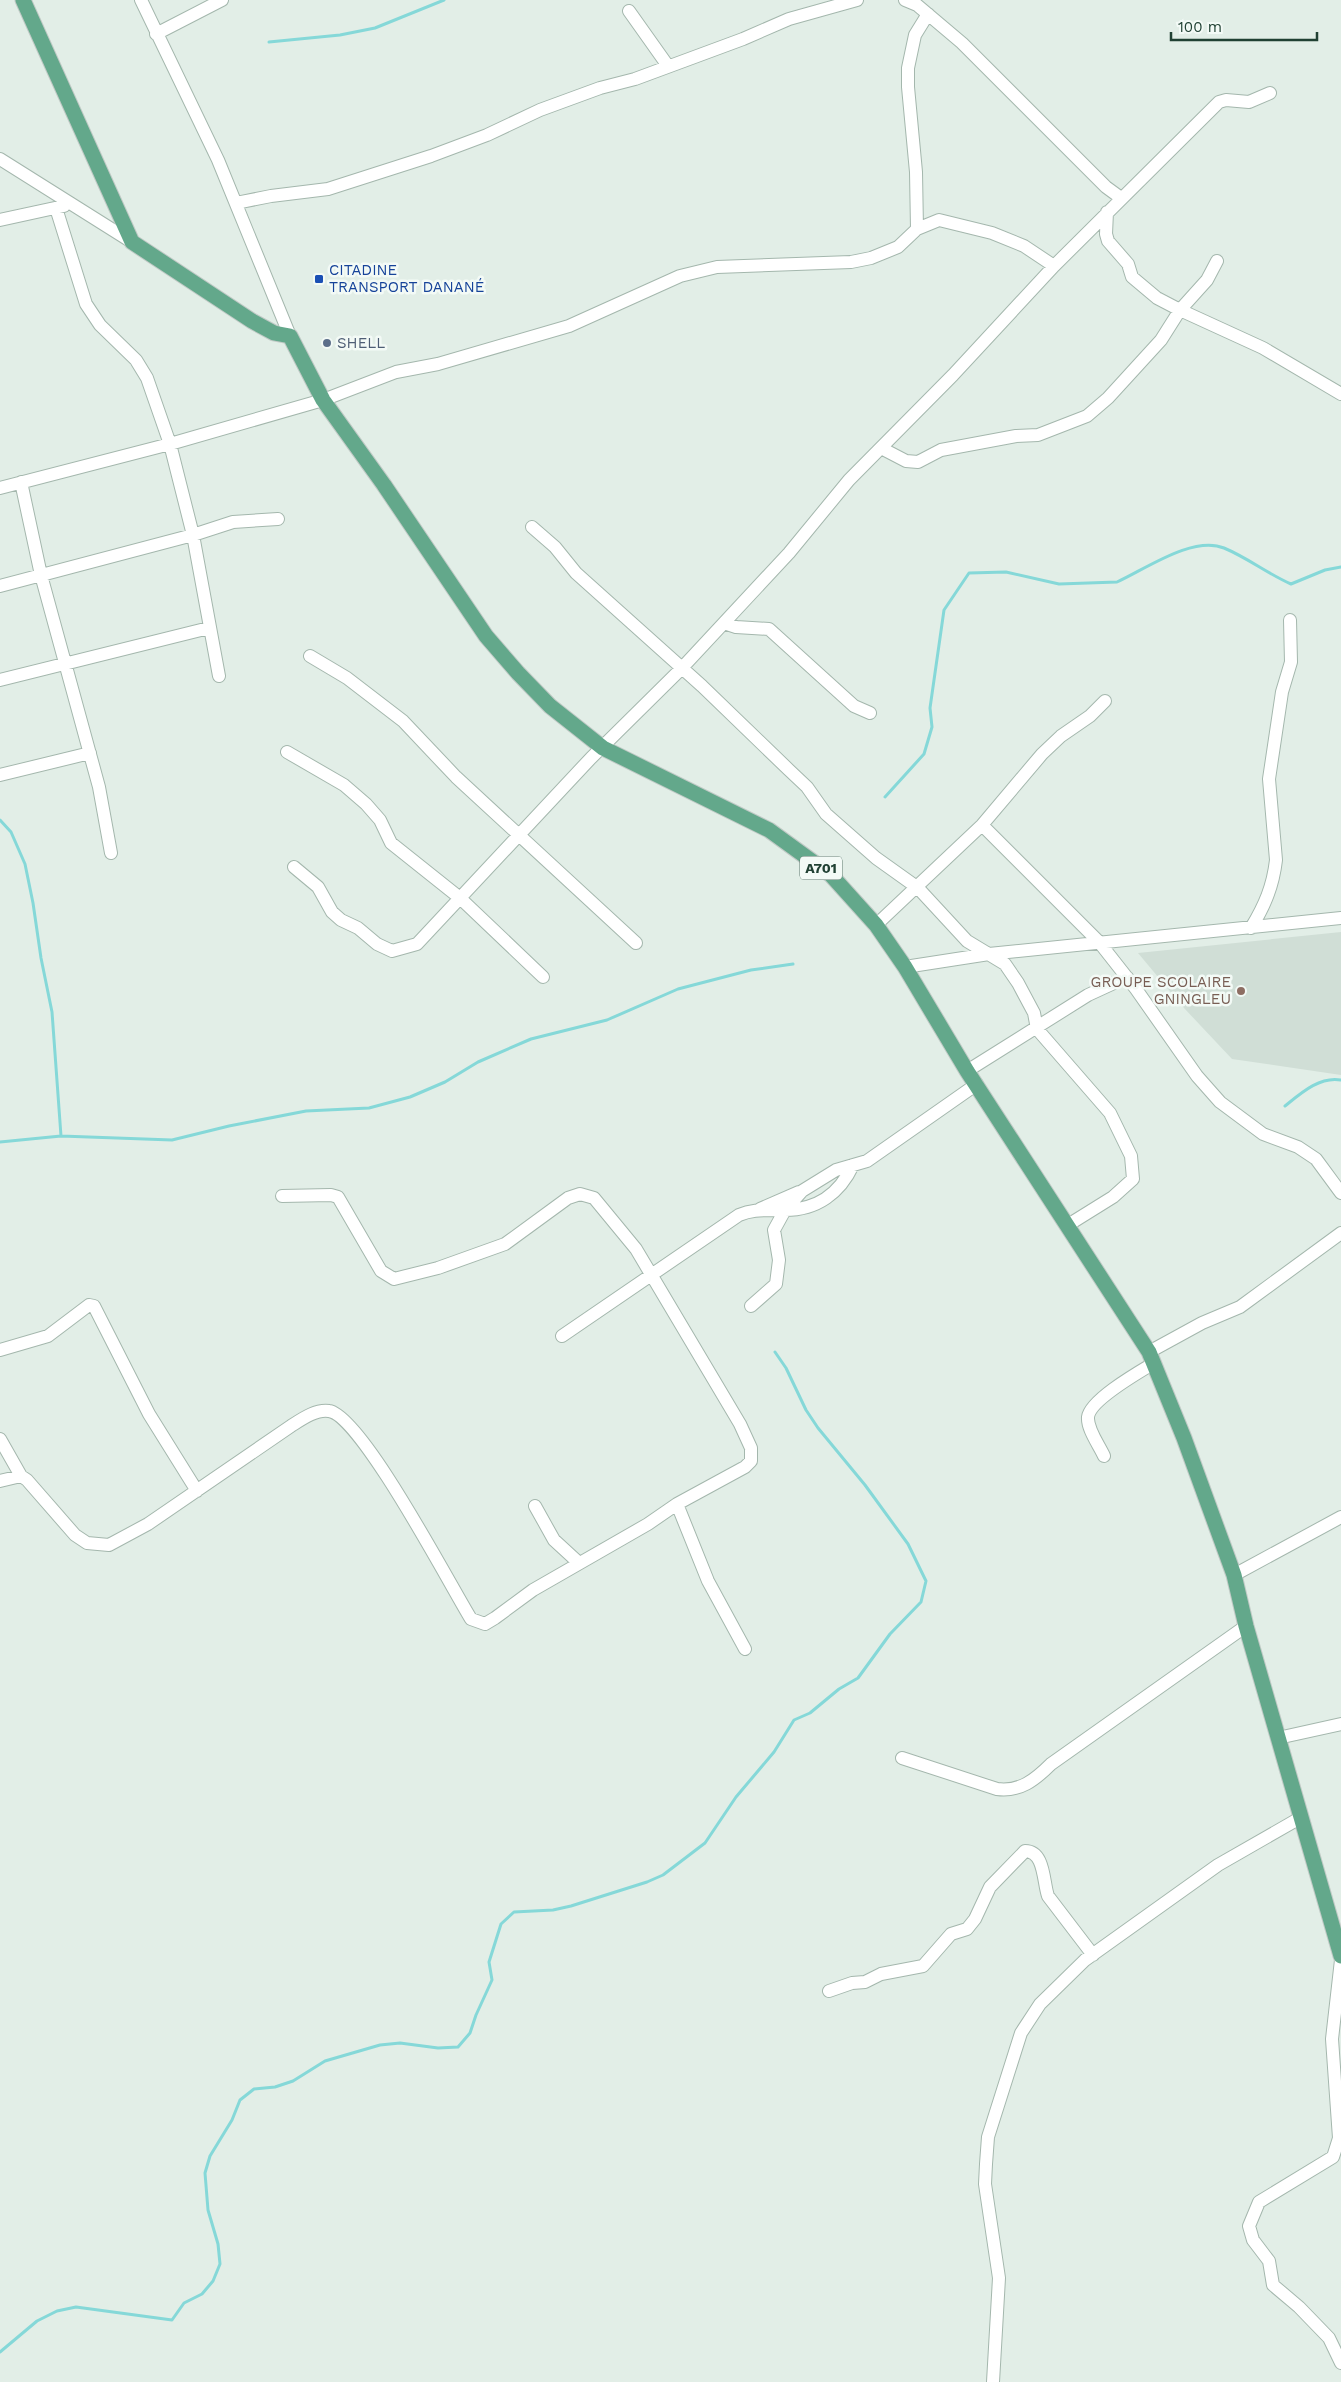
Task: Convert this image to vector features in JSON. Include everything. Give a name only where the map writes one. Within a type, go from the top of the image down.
[{"type":"main road","points":[[22,0],[132,242],[252,321],[274,333],[290,336]]},
{"type":"main road","name":"A701","points":[[290,336],[323,400],[486,636],[518,674],[550,706],[603,748],[769,830],[831,875],[876,925],[905,967],[967,1071],[1068,1225],[1151,1357],[1184,1438],[1234,1575],[1246,1626],[1341,1956]]},
{"type":"street","points":[[141,0],[218,160],[290,336]]},
{"type":"street","points":[[156,34],[222,0]]},
{"type":"street","points":[[236,203],[271,196],[328,189],[431,156],[487,135],[540,110],[743,39],[789,19],[857,0]]},
{"type":"street","points":[[905,0],[928,14],[1009,88],[1106,186],[1122,198]]},
{"type":"street","points":[[629,11],[668,66]]},
{"type":"street","points":[[918,229],[916,172],[908,68],[915,35],[928,14]]},
{"type":"street","points":[[294,867],[318,886],[327,904],[341,920],[358,928],[377,944],[392,951],[417,944],[603,748],[681,669],[789,552],[850,480],[953,375],[1107,212],[1220,102],[1226,100],[1249,102],[1270,93]]},
{"type":"street","points":[[0,159],[132,242]]},
{"type":"street","points":[[0,220],[71,205]]},
{"type":"street","points":[[56,208],[86,304],[100,325],[136,360],[147,378],[170,444],[193,535],[219,676]]},
{"type":"street","points":[[1107,212],[1106,234],[1108,241],[1128,264],[1132,277],[1157,298],[1263,348],[1341,394]]},
{"type":"street","points":[[0,488],[170,444],[323,400],[396,372],[447,361],[569,326],[680,276],[717,267],[851,262],[871,258],[898,247],[918,229],[939,220],[992,233],[1024,246],[1054,266]]},
{"type":"street","points":[[881,448],[906,461],[918,462],[941,450],[1016,436],[1038,435],[1087,416],[1108,398],[1161,340],[1180,310],[1207,280],[1218,261]]},
{"type":"street","points":[[21,482],[41,575],[90,752],[111,853]]},
{"type":"street","points":[[0,586],[193,535],[242,520],[278,519]]},
{"type":"street","points":[[532,527],[555,547],[576,574],[702,686],[795,776],[826,814],[876,858],[918,888],[966,941],[1006,964],[1034,1013],[1037,1029],[1101,1100],[1110,1113],[1132,1156],[1132,1179],[1113,1197],[1068,1225]]},
{"type":"street","points":[[1251,928],[1267,899],[1275,871],[1276,860],[1269,779],[1282,692],[1291,662],[1290,620]]},
{"type":"street","points":[[724,623],[736,627],[769,629],[854,706],[870,713]]},
{"type":"street","points":[[0,680],[209,628]]},
{"type":"street","points":[[310,656],[347,678],[403,721],[456,778],[636,943]]},
{"type":"street","points":[[876,925],[918,888],[982,825],[1042,754],[1061,736],[1090,716],[1105,701]]},
{"type":"street","points":[[0,775],[90,752]]},
{"type":"street","points":[[287,752],[344,785],[366,804],[380,820],[391,844],[460,898],[543,977]]},
{"type":"street","points":[[982,825],[1099,942],[1127,977],[1174,1045],[1220,1102],[1263,1134],[1298,1147],[1316,1159],[1341,1193]]},
{"type":"street","points":[[905,967],[989,954],[1341,918]]},
{"type":"street","points":[[967,1071],[1037,1029],[1088,995],[1127,977]]},
{"type":"street","points":[[562,1336],[739,1214],[760,1208],[802,1191],[836,1170],[867,1161],[977,1084]]},
{"type":"street","points":[[760,1208],[785,1210],[804,1208],[830,1196],[847,1179],[853,1165]]},
{"type":"street","points":[[750,1306],[776,1284],[779,1260],[774,1230],[785,1210],[802,1191]]},
{"type":"street","points":[[0,1439],[21,1476],[27,1480],[75,1535],[87,1543],[109,1545],[148,1524],[312,1413],[329,1410],[349,1423],[361,1438],[414,1518],[467,1612],[476,1622],[485,1624],[533,1590],[648,1524],[678,1504],[745,1467],[751,1461],[753,1453],[728,1401],[698,1356],[651,1273],[620,1226],[594,1198],[580,1194],[568,1198],[549,1210],[505,1244],[438,1268],[394,1279],[381,1271],[361,1233],[338,1197],[331,1195],[282,1196]]},
{"type":"street","points":[[1104,1456],[1091,1430],[1088,1418],[1090,1411],[1151,1357],[1202,1323],[1240,1307],[1341,1233]]},
{"type":"street","points":[[0,1350],[48,1336],[75,1314],[90,1305],[94,1306],[149,1414],[197,1491]]},
{"type":"street","points":[[0,1481],[21,1476]]},
{"type":"street","points":[[678,1504],[708,1581],[745,1649]]},
{"type":"street","points":[[535,1506],[554,1540],[579,1563]]},
{"type":"street","points":[[1234,1575],[1341,1518]]},
{"type":"street","points":[[902,1758],[997,1789],[1011,1791],[1035,1780],[1051,1764],[1246,1626]]},
{"type":"street","points":[[1278,1738],[1341,1724]]},
{"type":"street","points":[[993,2382],[999,2278],[985,2184],[988,2137],[1021,2033],[1030,2017],[1054,1988],[1093,1954],[1218,1865],[1300,1818]]},
{"type":"street","points":[[829,1991],[852,1983],[865,1982],[881,1974],[923,1966],[951,1934],[967,1929],[976,1919],[990,1887],[1020,1854],[1030,1851],[1037,1856],[1044,1874],[1048,1896],[1093,1954]]},
{"type":"street","points":[[1341,1960],[1332,2039],[1339,2138],[1334,2157],[1258,2202],[1249,2226],[1253,2240],[1268,2261],[1273,2285],[1299,2307],[1328,2338],[1341,2363]]},
{"type":"shaded area","points":[[1341,932],[1341,1075],[1232,1059],[1184,1008],[1138,953]]},
{"type":"waterway","points":[[269,42],[340,35],[375,28],[444,0]]},
{"type":"waterway","points":[[885,797],[924,754],[932,727],[930,708],[944,610],[969,573],[1006,572],[1059,584],[1117,582],[1184,550],[1212,545],[1233,552],[1291,584],[1325,570],[1341,567]]},
{"type":"waterway","points":[[0,820],[11,832],[25,864],[33,903],[41,958],[52,1012],[61,1136]]},
{"type":"waterway","points":[[0,1142],[61,1136],[172,1140],[229,1126],[306,1111],[369,1108],[410,1097],[445,1082],[478,1062],[531,1039],[607,1020],[678,989],[751,970],[793,964]]},
{"type":"waterway","points":[[1285,1106],[1318,1083],[1333,1079],[1341,1080]]},
{"type":"waterway","points":[[0,2352],[37,2321],[57,2311],[76,2307],[172,2320],[184,2303],[202,2294],[213,2281],[220,2264],[218,2244],[208,2210],[205,2173],[210,2156],[232,2120],[240,2100],[254,2089],[275,2087],[293,2081],[325,2061],[380,2045],[400,2043],[438,2048],[458,2047],[470,2033],[492,1980],[489,1962],[501,1924],[514,1912],[553,1910],[571,1906],[647,1882],[663,1875],[705,1843],[736,1797],[774,1752],[794,1720],[810,1713],[839,1689],[858,1678],[890,1634],[921,1602],[926,1581],[908,1544],[865,1485],[818,1428],[806,1410],[786,1368],[775,1352]]},
{"type":"place","name":"CITADINE TRANSPORT DANANÉ","points":[[319,279]]},
{"type":"place","name":"SHELL","points":[[327,343]]},
{"type":"place","name":"GROUPE SCOLAIRE GNINGLEU","points":[[1241,991]]}]
